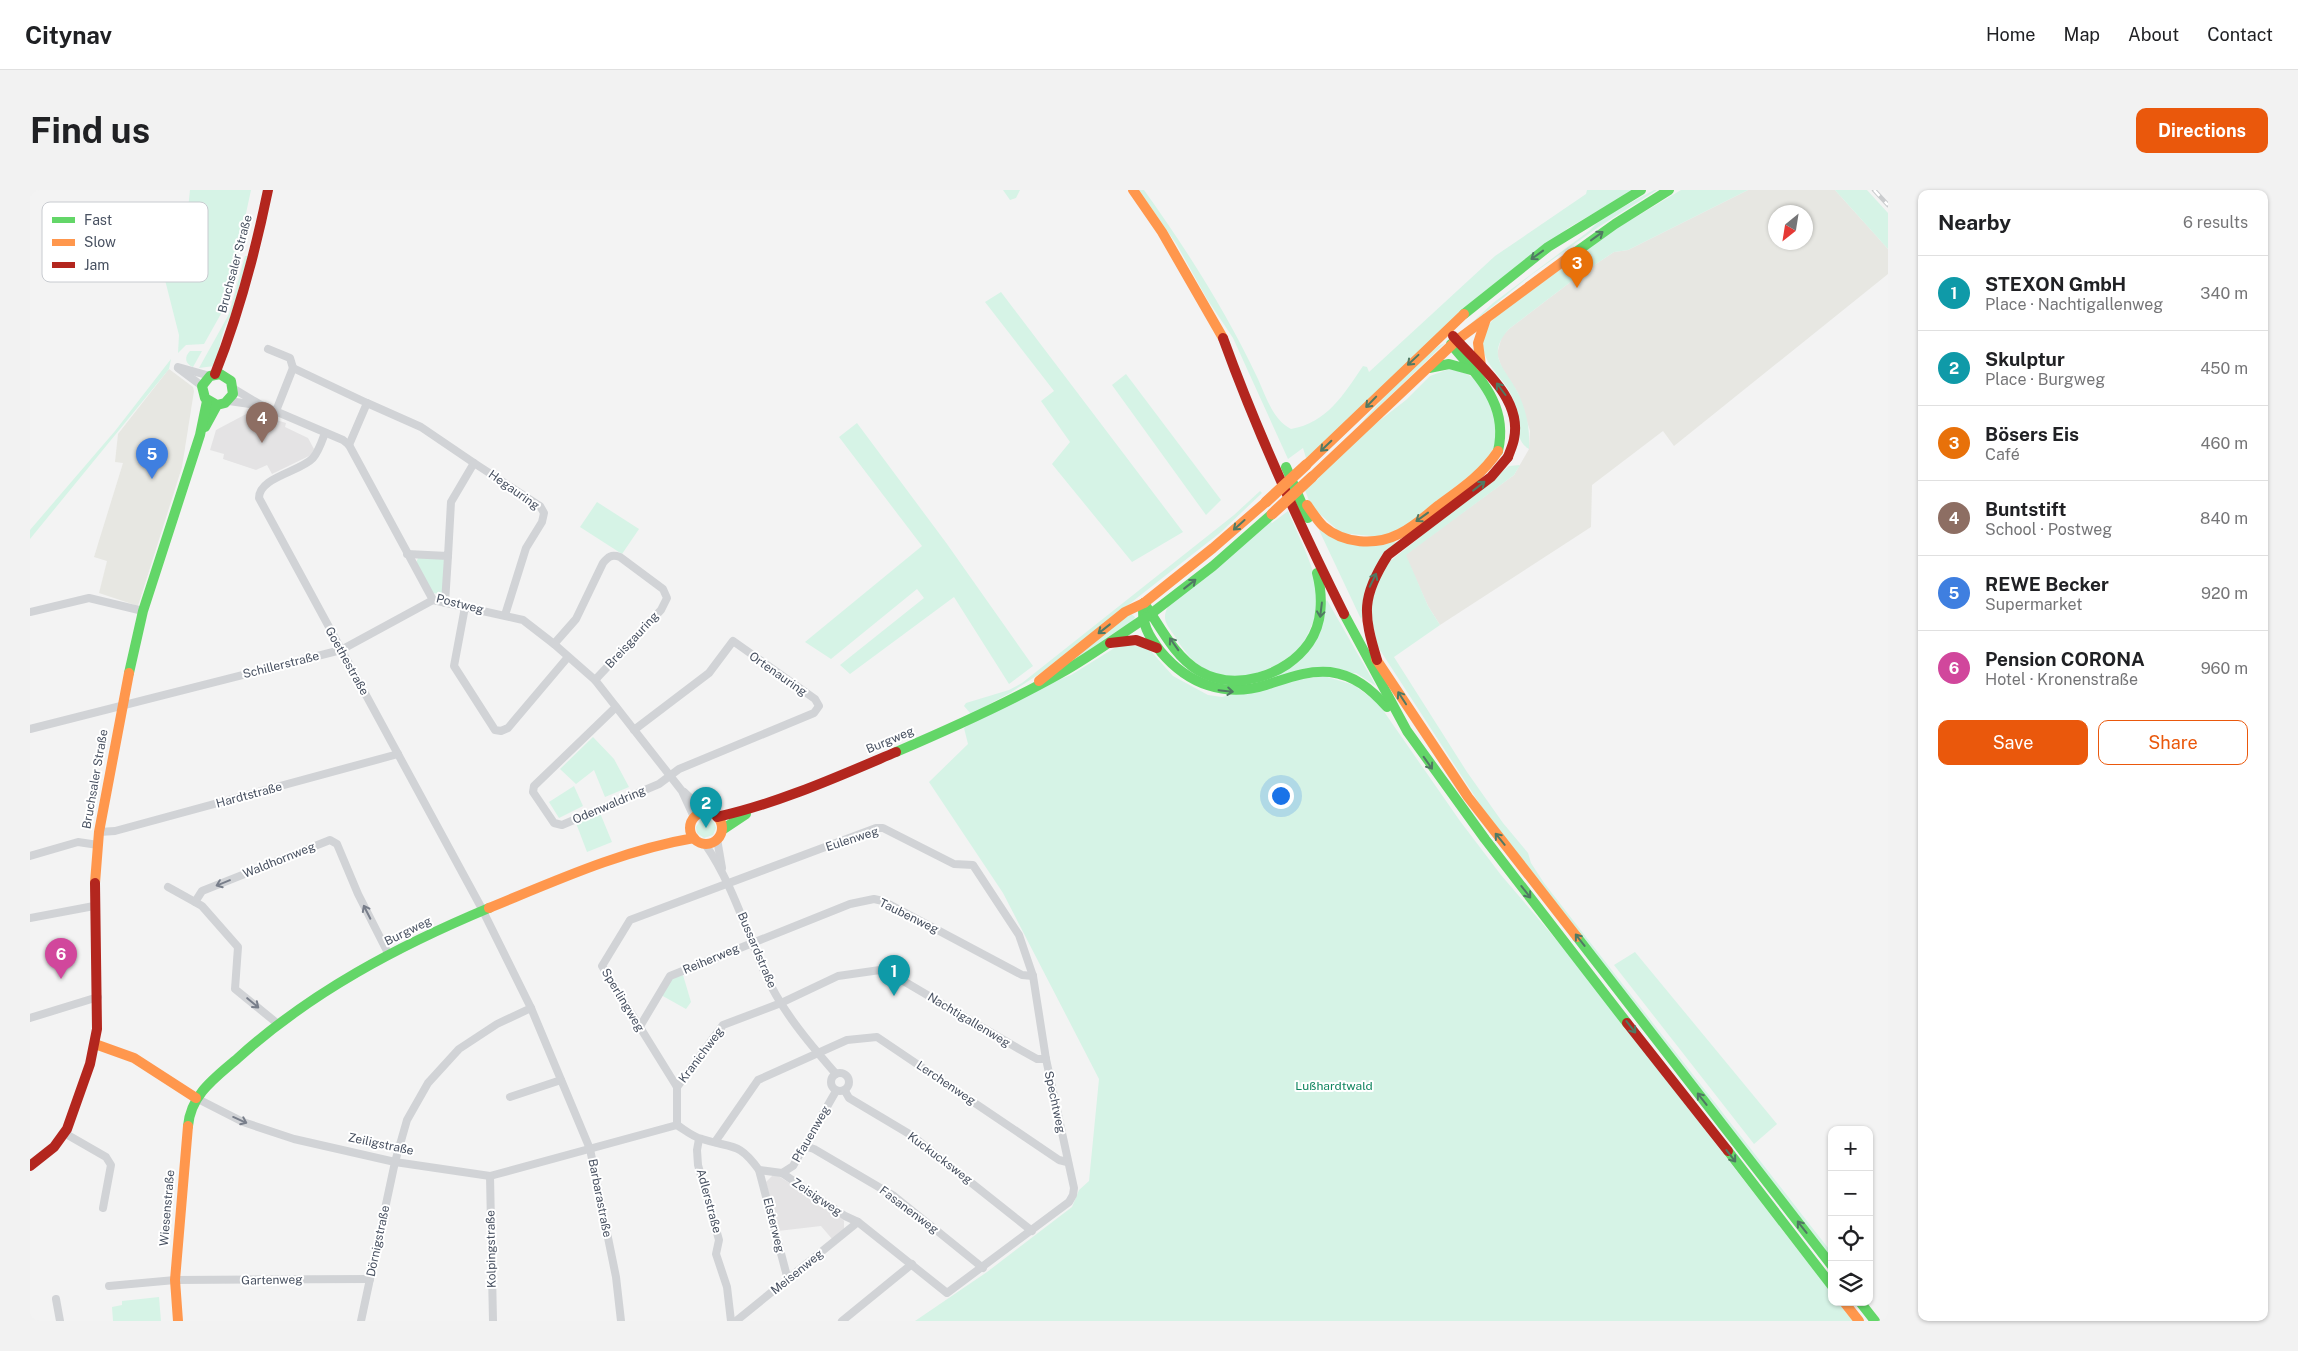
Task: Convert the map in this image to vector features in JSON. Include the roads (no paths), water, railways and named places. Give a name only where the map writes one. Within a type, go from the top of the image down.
[{"type":"main road","name":"Bruchsaler Straße","points":[[217,375],[228,344],[268,190]]},
{"type":"main road","points":[[1133,190],[1162,232],[1247,382],[1298,492],[1334,580],[1377,660],[1438,754],[1484,819],[1828,1261]]},
{"type":"main road","name":"Burgweg","points":[[1033,686],[1050,670],[1125,612],[1144,603],[1213,548],[1306,465],[1445,331],[1535,256],[1577,227],[1641,190]]},
{"type":"main road","name":"Burgweg","points":[[717,817],[753,809],[848,773],[965,722],[1062,672],[1110,643],[1213,566],[1272,514],[1455,343],[1487,316],[1621,220],[1669,190]]},
{"type":"main road","points":[[1476,368],[1478,343],[1487,316]]},
{"type":"main road","points":[[1377,660],[1367,628],[1365,604],[1373,578],[1380,566],[1388,555],[1491,477],[1503,454],[1501,417],[1493,398],[1476,368],[1445,331]]},
{"type":"main road","points":[[1222,338],[1240,385],[1310,545],[1401,722],[1428,763],[1484,839],[1828,1281]]},
{"type":"main road","points":[[1427,369],[1449,364],[1476,368]]},
{"type":"main road","points":[[217,375],[230,379],[234,389],[229,401],[212,403],[203,394],[202,386],[217,375]]},
{"type":"main road","name":"Bruchsaler Straße","points":[[30,1166],[56,1147],[66,1134],[72,1122],[95,1044],[98,997],[94,906],[98,845],[121,707],[143,611],[212,403]]},
{"type":"main road","points":[[1298,492],[1323,526],[1333,533],[1358,541],[1385,540],[1400,534],[1455,494],[1503,454]]},
{"type":"main road","points":[[1147,617],[1186,662],[1200,672],[1222,680],[1238,681],[1252,679],[1270,672],[1286,664],[1299,653],[1308,643],[1319,621],[1322,596],[1310,545]]},
{"type":"main road","points":[[1144,603],[1147,617],[1146,632],[1159,650],[1186,677],[1205,687],[1221,691],[1249,691],[1299,673],[1317,671],[1349,676],[1373,691],[1401,722]]},
{"type":"main road","points":[[1110,643],[1136,640],[1159,650]]},
{"type":"main road","name":"Burgweg","points":[[705,844],[753,809]]},
{"type":"main road","points":[[705,844],[692,833],[700,814],[717,817],[720,834]]},
{"type":"main road","name":"Burgweg","points":[[196,1098],[205,1087],[278,1024],[349,978],[389,955],[483,911],[592,866],[692,833]]},
{"type":"main road","name":"Zeiligstraße","points":[[95,1044],[117,1050],[180,1086],[196,1098]]},
{"type":"main road","name":"Wiesenstraße","points":[[178,1321],[175,1280],[189,1115],[196,1098]]},
{"type":"main road","points":[[1847,1306],[1859,1321]]},
{"type":"main road","points":[[1863,1306],[1875,1321]]},
{"type":"street","points":[[268,349],[290,358],[294,368],[421,427],[474,463]]},
{"type":"street","points":[[202,386],[178,367],[217,375]]},
{"type":"street","points":[[276,411],[294,368]]},
{"type":"street","points":[[234,389],[261,405],[343,440],[349,445],[367,403]]},
{"type":"street","points":[[229,401],[261,405]]},
{"type":"street","name":"Goethestraße","points":[[325,433],[313,458],[265,485],[259,492],[259,498],[483,911]]},
{"type":"street","name":"Postweg","points":[[349,445],[433,600],[505,614],[523,620],[554,644],[595,680],[700,814]]},
{"type":"street","name":"Hegauring","points":[[445,603],[451,502],[474,463],[540,506],[544,513],[542,522],[526,548],[505,614]]},
{"type":"street","points":[[407,554],[448,556]]},
{"type":"street","name":"Breisgauring","points":[[554,644],[576,619],[603,563],[608,557],[614,555],[620,557],[662,589],[667,598],[661,610],[595,680]]},
{"type":"street","points":[[30,612],[89,598],[143,611]]},
{"type":"street","name":"Schillerstraße","points":[[30,729],[341,650],[433,600]]},
{"type":"street","points":[[465,607],[454,666],[495,730],[501,731],[508,728],[568,657]]},
{"type":"street","name":"Ortenauring","points":[[634,730],[709,673],[733,641],[818,702],[818,710],[814,713],[679,769],[669,775]]},
{"type":"street","name":"Odenwaldring","points":[[616,707],[534,786],[533,792],[554,823],[562,825],[659,784],[669,775]]},
{"type":"street","name":"Hardtstraße","points":[[100,832],[115,831],[398,754]]},
{"type":"street","name":"Postweg","points":[[682,791],[697,802],[700,814]]},
{"type":"street","name":"Eulenweg","points":[[729,883],[876,828],[883,828],[954,864],[973,865]]},
{"type":"street","name":"Bussardstraße","points":[[720,834],[722,870]]},
{"type":"street","name":"Waldhornweg","points":[[195,902],[202,891],[330,840],[337,844],[358,894],[389,955]]},
{"type":"street","points":[[30,856],[78,842],[98,845]]},
{"type":"street","name":"Bussardstraße","points":[[705,844],[729,883],[764,972],[781,1003],[817,1052],[836,1074]]},
{"type":"street","name":"Spechtweg","points":[[947,1293],[1069,1202],[1074,1188],[1046,1059],[1033,976],[1020,934],[973,865]]},
{"type":"street","name":"Sperlingweg","points":[[677,1087],[602,966],[630,920],[729,883]]},
{"type":"street","points":[[168,887],[202,906],[238,947],[235,989],[278,1024]]},
{"type":"street","name":"Taubenweg","points":[[752,942],[850,904],[874,900],[883,901],[1022,975],[1033,976]]},
{"type":"street","points":[[30,918],[94,906]]},
{"type":"street","name":"Barbarastraße","points":[[483,911],[531,1008],[590,1149],[616,1278],[622,1321]]},
{"type":"street","name":"Reiherweg","points":[[639,1028],[670,976],[752,942]]},
{"type":"street","name":"Nachtigallenweg","points":[[781,1003],[838,976],[880,970],[895,976],[1019,1050],[1037,1059],[1046,1059]]},
{"type":"street","points":[[30,1018],[98,997]]},
{"type":"street","name":"Kranichweg","points":[[677,1087],[723,1025],[781,1003]]},
{"type":"street","name":"Dörnigstraße","points":[[361,1321],[395,1162],[407,1120],[428,1083],[459,1048],[497,1024],[531,1008]]},
{"type":"street","name":"Lerchenweg","points":[[715,1142],[758,1080],[847,1040],[877,1037],[1059,1160],[1068,1162]]},
{"type":"street","points":[[842,1073],[848,1076],[850,1083],[845,1091],[836,1091],[831,1084],[832,1078],[836,1074],[842,1073]]},
{"type":"street","points":[[510,1097],[561,1080]]},
{"type":"street","points":[[677,1087],[678,1125],[699,1139],[730,1144],[747,1153],[759,1170]]},
{"type":"street","name":"Pfauenweg","points":[[782,1173],[792,1166],[836,1091]]},
{"type":"street","name":"Kuckucksweg","points":[[845,1091],[849,1098],[911,1135],[1032,1230]]},
{"type":"street","name":"Zeiligstraße","points":[[196,1098],[243,1122],[294,1139],[395,1162],[490,1176],[678,1125]]},
{"type":"street","points":[[66,1134],[106,1157],[111,1164],[103,1208]]},
{"type":"street","name":"Adlerstraße","points":[[699,1139],[697,1150],[698,1165],[719,1240],[716,1254],[727,1286],[731,1321]]},
{"type":"street","name":"Fasanenweg","points":[[804,1146],[814,1149],[894,1196],[983,1268]]},
{"type":"street","name":"Zeisigweg","points":[[759,1170],[782,1173],[845,1216],[858,1222],[947,1293]]},
{"type":"street","name":"Elsterweg","points":[[759,1170],[788,1280]]},
{"type":"street","name":"Kolpingstraße","points":[[490,1176],[493,1321]]},
{"type":"street","name":"Meisenweg","points":[[736,1321],[858,1222]]},
{"type":"street","points":[[842,1321],[912,1264]]},
{"type":"street","name":"Gartenweg","points":[[110,1286],[175,1280],[370,1279]]},
{"type":"street","points":[[56,1298],[60,1321]]},
{"type":"railway","points":[[1874,190],[1888,205]]},
{"type":"place","name":"Bösers Eis","points":[[1577,288]]},
{"type":"place","name":"Buntstift","points":[[262,443]]},
{"type":"place","name":"REWE Becker","points":[[152,479]]},
{"type":"place","name":"Skulptur","points":[[706,828]]},
{"type":"place","name":"Pension CORONA","points":[[61,979]]},
{"type":"place","name":"STEXON GmbH","points":[[894,996]]},
{"type":"park label","name":"Lußhardtwald","points":[[1334,1086]]}]
